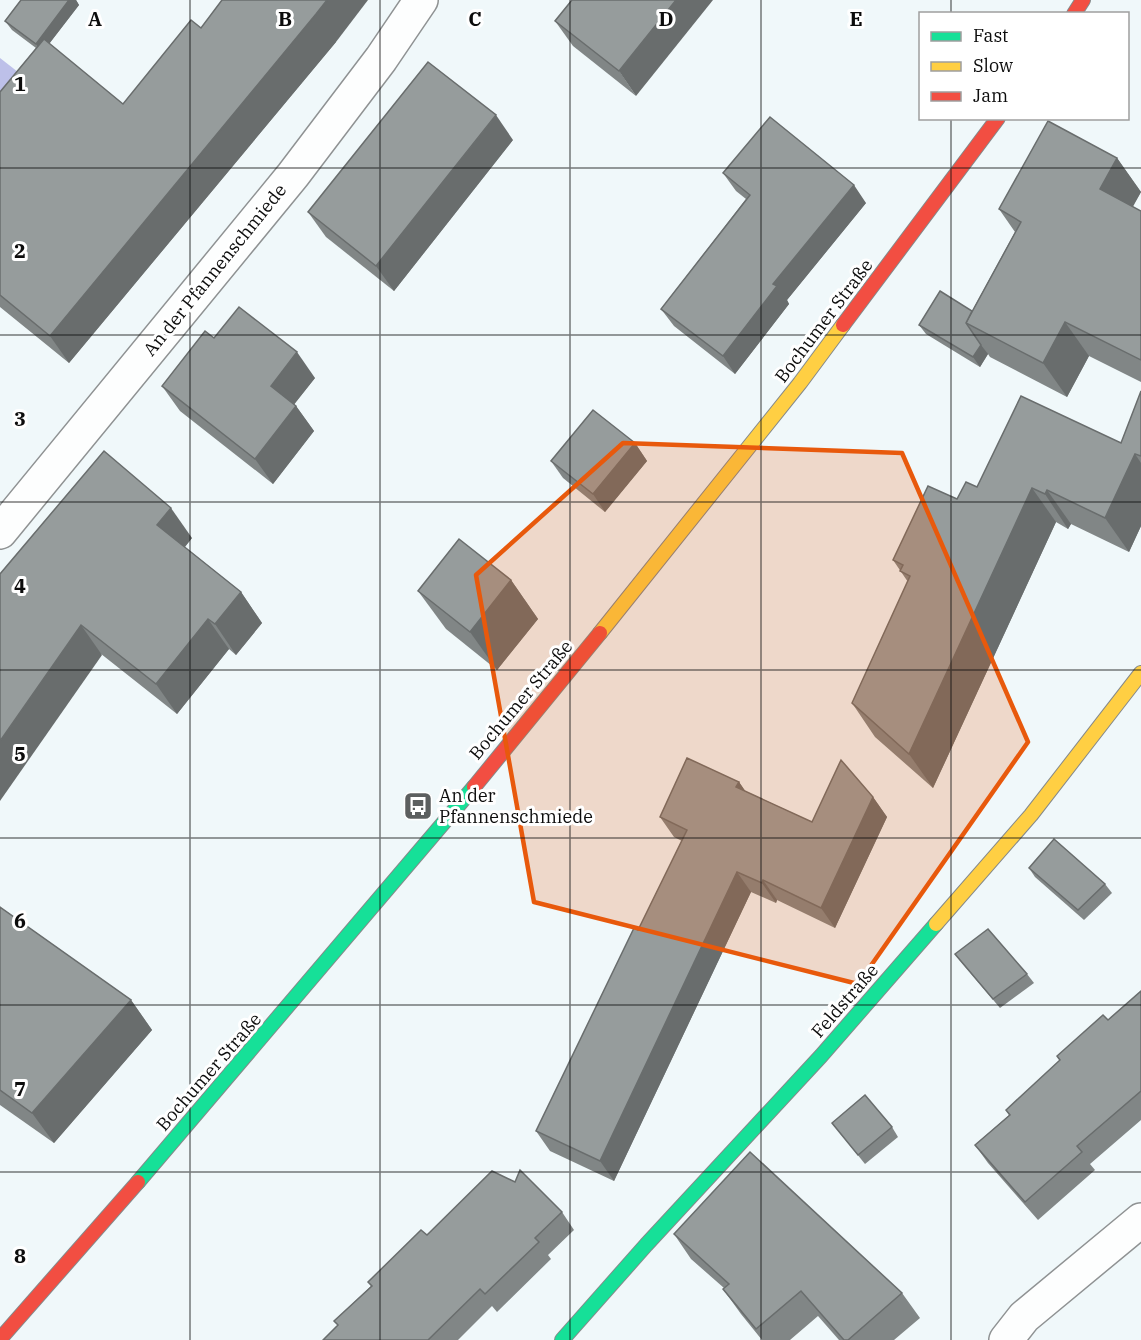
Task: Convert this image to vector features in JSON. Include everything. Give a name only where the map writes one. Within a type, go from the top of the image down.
[{"type":"main road","name":"Bochumer Straße","points":[[0,1339],[189,1124],[546,700],[800,383],[997,120]]},
{"type":"main road","name":"Feldstraße","points":[[562,1340],[646,1245],[821,1056],[1031,815],[1141,673]]},
{"type":"street","name":"An der Pfannenschmiede","points":[[0,532],[293,175],[381,59],[421,0]]},
{"type":"street","points":[[1006,1340],[1024,1317],[1141,1220]]},
{"type":"highlighted area","points":[[623,443],[902,453],[1028,742],[858,984],[534,902],[476,575]]},
{"type":"shaded area","points":[[0,58],[18,72],[0,95]]},
{"type":"building","points":[[21,0],[69,0],[36,44],[5,21]]},
{"type":"building","points":[[222,0],[327,0],[50,336],[0,295],[0,92],[44,39],[123,104],[191,20],[201,28]]},
{"type":"building","points":[[572,0],[676,0],[619,71],[555,21]]},
{"type":"building","points":[[428,62],[496,115],[376,266],[308,212]]},
{"type":"building","points":[[770,117],[854,185],[773,284],[777,286],[723,356],[661,309],[750,195],[723,173]]},
{"type":"building","points":[[1048,121],[1117,158],[1100,189],[1141,211],[1141,360],[1065,322],[1043,363],[966,323],[1021,222],[999,209]]},
{"type":"building","points":[[940,291],[972,311],[966,323],[981,345],[973,357],[919,325]]},
{"type":"building","points":[[239,307],[297,352],[271,386],[296,406],[255,459],[162,386],[205,331],[214,338]]},
{"type":"building","points":[[1141,391],[1141,456],[1135,454],[1105,518],[1047,490],[1045,494],[1032,488],[909,754],[852,703],[910,576],[900,571],[903,565],[893,560],[928,486],[957,499],[966,482],[977,487],[1021,396],[1121,443]]},
{"type":"building","points":[[593,410],[635,443],[593,494],[551,461]]},
{"type":"building","points":[[104,451],[171,508],[157,525],[241,592],[215,624],[208,619],[156,684],[81,625],[0,741],[0,574]]},
{"type":"building","points":[[459,539],[511,580],[470,632],[418,591]]},
{"type":"building","points":[[687,758],[739,782],[736,787],[812,822],[841,760],[873,797],[821,908],[763,880],[762,883],[737,872],[600,1161],[536,1131],[634,928],[638,930],[687,830],[660,817]]},
{"type":"building","points":[[1054,839],[1105,884],[1078,910],[1029,868]]},
{"type":"building","points":[[0,907],[131,1000],[32,1113],[0,1090]]},
{"type":"building","points":[[988,929],[1027,974],[993,999],[955,954]]},
{"type":"building","points":[[1141,991],[1141,1091],[1077,1146],[1082,1152],[1025,1202],[975,1145],[1010,1115],[1006,1110],[1060,1060],[1057,1056],[1103,1015],[1108,1020]]},
{"type":"building","points":[[865,1095],[892,1127],[858,1155],[832,1123]]},
{"type":"building","points":[[750,1152],[902,1293],[848,1340],[844,1340],[801,1291],[756,1329],[723,1289],[729,1284],[674,1234]]},
{"type":"building","points":[[520,1170],[562,1212],[535,1238],[539,1242],[485,1294],[480,1289],[428,1340],[323,1340],[338,1325],[334,1321],[372,1286],[368,1282],[421,1230],[427,1235],[492,1171],[515,1182]]},
{"type":"traffic: fast","points":[[138,1182],[474,787]]},
{"type":"traffic: fast","points":[[562,1340],[646,1245],[821,1056],[936,924]]},
{"type":"traffic: slow","points":[[600,633],[800,383],[843,325]]},
{"type":"traffic: slow","points":[[936,924],[1031,815],[1141,673]]},
{"type":"traffic: jam","points":[[1075,12],[1083,0]]},
{"type":"traffic: jam","points":[[843,325],[997,120]]},
{"type":"traffic: jam","points":[[474,787],[600,633]]},
{"type":"traffic: jam","points":[[0,1339],[138,1182]]},
{"type":"place","name":"An der Pfannenschmiede","points":[[418,806]]}]
